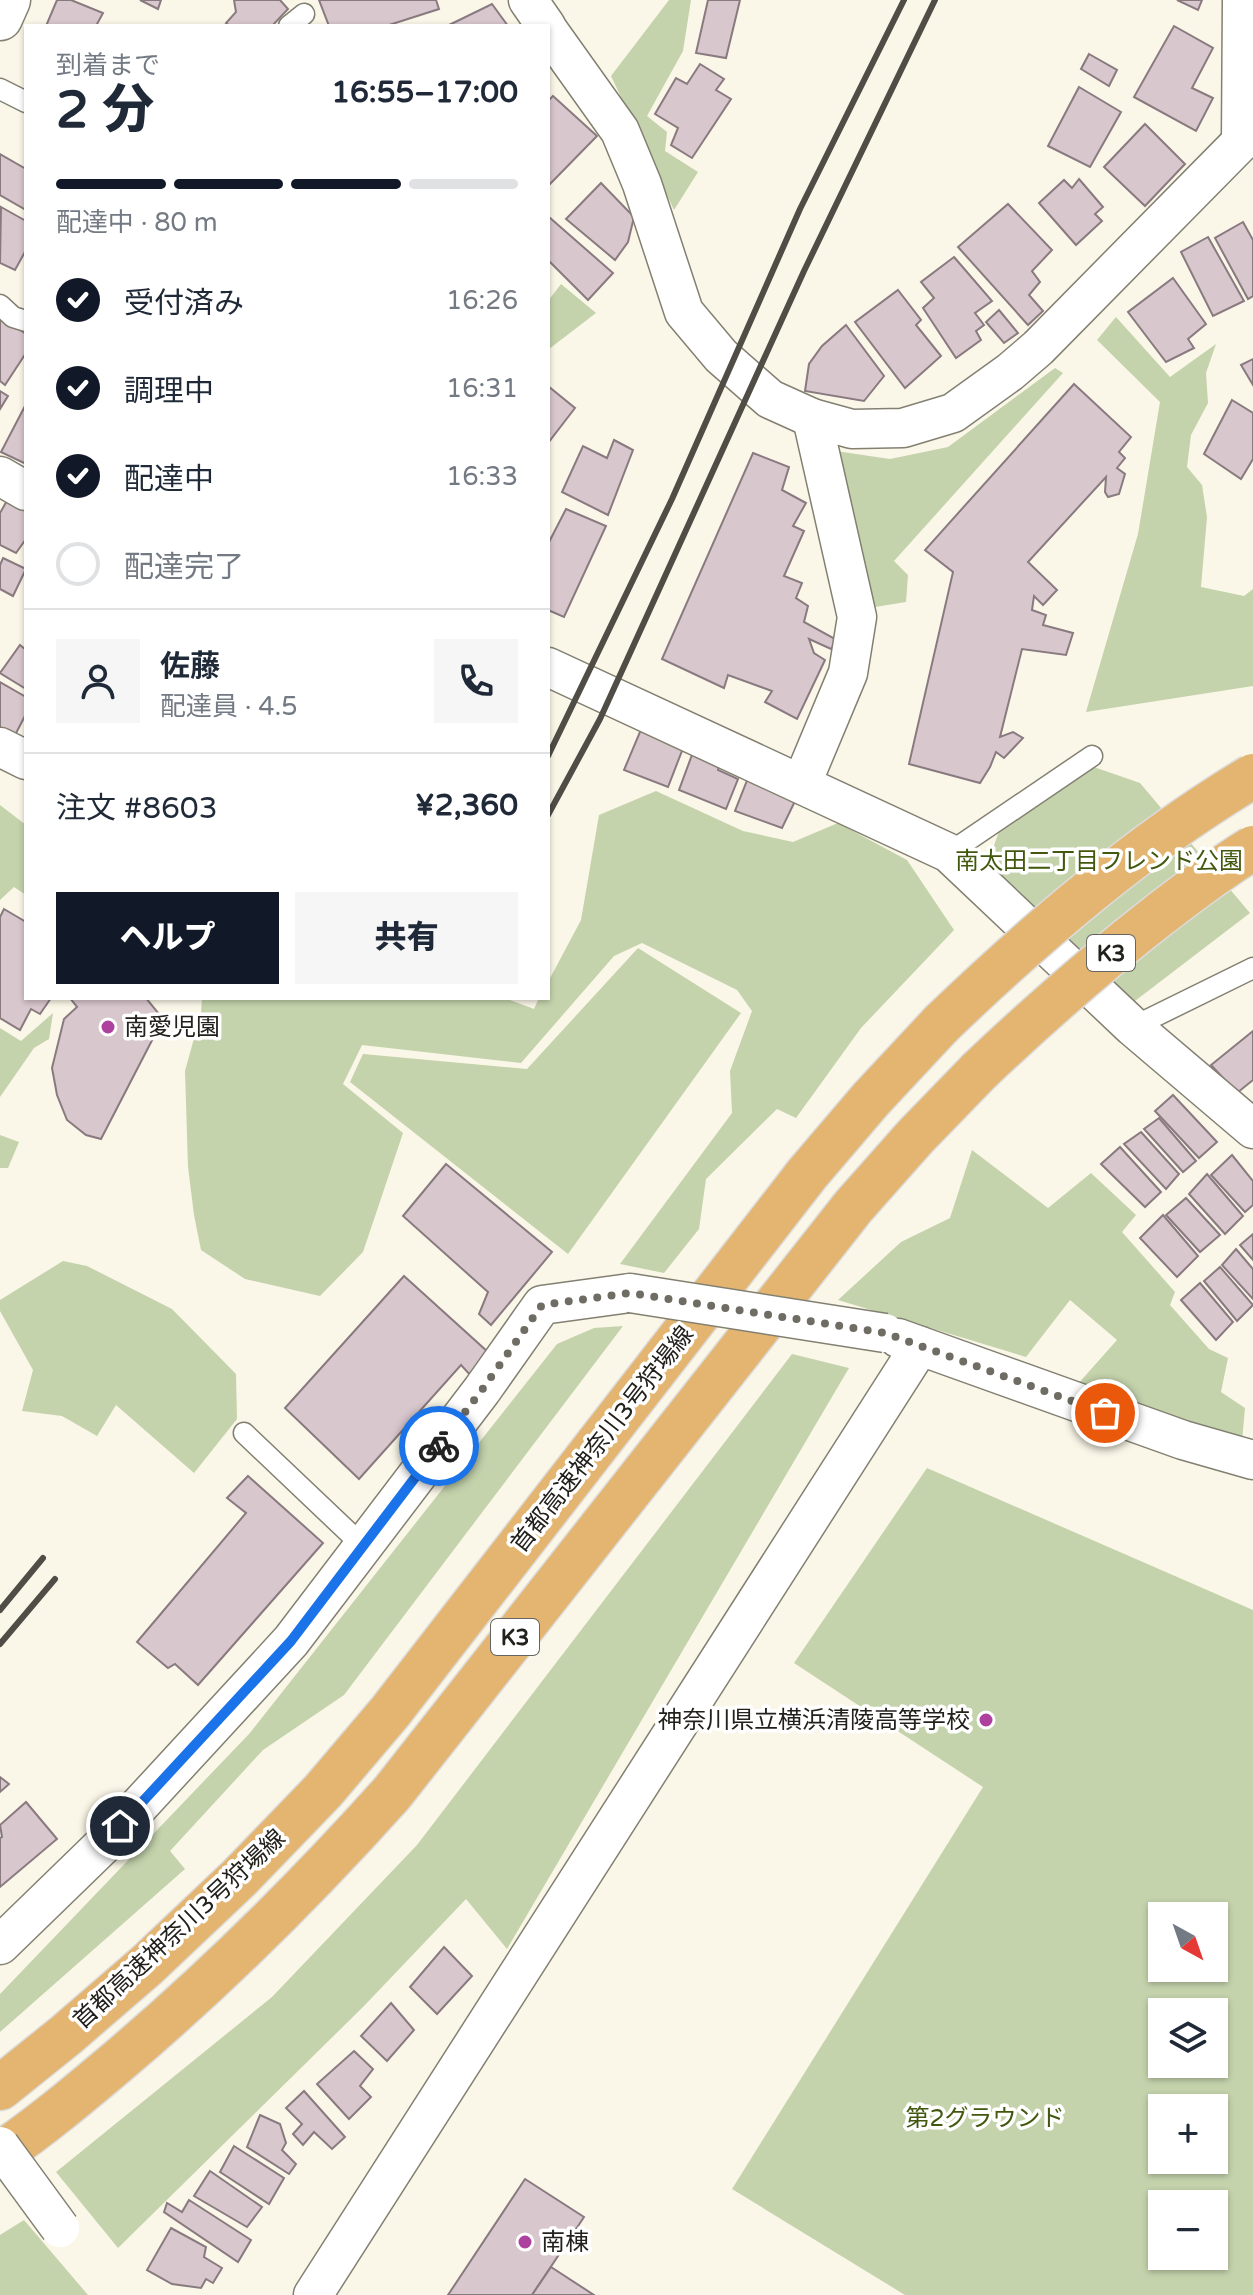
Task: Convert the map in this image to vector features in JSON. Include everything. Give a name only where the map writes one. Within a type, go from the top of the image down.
[{"type":"highway","name":"首都高速神奈川3号狩場線","points":[[0,2088],[147,1965],[240,1877],[323,1791],[390,1712],[807,1174],[941,1024],[1008,959],[1078,900],[1155,841],[1253,776]]},
{"type":"highway","name":"K3","points":[[0,2154],[40,2126],[155,2030],[249,1943],[392,1793],[853,1207],[915,1137],[979,1071],[1105,957],[1253,848]]},
{"type":"main road","points":[[0,18],[8,0]]},
{"type":"street","points":[[528,0],[541,24]]},
{"type":"street","points":[[550,40],[620,131],[642,184],[684,312],[721,356],[770,399],[812,418],[852,429],[903,428],[953,413],[1010,372],[1038,348],[1247,140],[1242,0]]},
{"type":"street","points":[[802,783],[848,673],[857,617],[812,418]]},
{"type":"street","points":[[0,476],[24,490]]},
{"type":"street","points":[[550,668],[949,853],[1133,1027],[1253,1129]]},
{"type":"street","points":[[0,747],[24,759]]},
{"type":"street","points":[[0,1945],[102,1846],[291,1641],[482,1390],[542,1305],[630,1293],[885,1333],[1183,1440],[1253,1460]]},
{"type":"street","points":[[313,2295],[920,1346]]},
{"type":"street","points":[[0,2146],[60,2228]]},
{"type":"lane","points":[[0,89],[24,101]]},
{"type":"lane","points":[[0,305],[13,317],[24,320]]},
{"type":"lane","points":[[949,853],[1092,756]]},
{"type":"lane","points":[[1133,1027],[1253,968]]},
{"type":"lane","points":[[244,1433],[363,1546]]},
{"type":"green space","points":[[669,0],[691,0],[683,51],[647,116],[667,132],[665,151],[698,172],[674,210],[611,76]]},
{"type":"green space","points":[[561,284],[596,313],[550,348],[550,298]]},
{"type":"green space","points":[[1116,317],[1170,377],[1216,344],[1206,373],[1208,403],[1191,435],[1187,467],[1202,485],[1207,517],[1201,587],[1244,596],[1253,589],[1253,686],[1086,712],[1138,534],[1160,402],[1097,340]]},
{"type":"green space","points":[[1055,368],[1063,373],[894,561],[908,575],[906,602],[869,608],[829,450],[890,459],[948,447]]},
{"type":"green space","name":"南太田二丁目フレンド公園","points":[[1091,766],[1140,783],[1250,913],[1131,1004],[986,868],[1003,820]]},
{"type":"green space","points":[[656,791],[743,831],[793,842],[838,823],[907,860],[954,930],[861,1028],[796,1118],[777,1109],[706,1179],[699,1229],[664,1273],[620,1264],[732,1113],[730,1071],[752,1011],[737,990],[642,943],[614,956],[521,1063],[362,1045],[343,1084],[403,1133],[363,1252],[320,1296],[245,1279],[201,1250],[188,1167],[185,1071],[202,1000],[510,1000],[534,1009],[538,1000],[550,1000],[550,978],[581,920],[599,815]]},
{"type":"green space","points":[[0,805],[24,823],[24,894],[14,887],[0,900]]},
{"type":"green space","points":[[638,948],[741,1013],[568,1254],[350,1082],[363,1054],[527,1069]]},
{"type":"green space","points":[[53,1013],[49,1039],[34,1048],[0,1097],[0,1028],[21,1041]]},
{"type":"green space","points":[[0,1135],[19,1142],[8,1168],[0,1168]]},
{"type":"green space","points":[[972,1150],[1048,1208],[1091,1173],[1136,1215],[1122,1232],[1175,1292],[1170,1305],[1209,1349],[1228,1358],[1221,1392],[1245,1408],[1242,1441],[1077,1385],[1117,1340],[1070,1300],[1026,1357],[838,1300],[901,1242],[950,1218]]},
{"type":"green space","points":[[63,1261],[87,1266],[172,1309],[236,1374],[237,1419],[194,1473],[116,1405],[97,1436],[62,1416],[22,1411],[33,1370],[0,1311],[0,1300]]},
{"type":"green space","points":[[623,1326],[344,1695],[263,1750],[170,1851],[185,1869],[0,2032],[0,1994],[249,1734],[557,1344],[594,1328]]},
{"type":"green space","points":[[792,1354],[849,1368],[507,1949],[466,1899],[363,2007],[118,2248],[56,2172],[272,1997],[417,1845]]},
{"type":"green space","name":"第2グラウンド","points":[[927,1468],[1253,1610],[1253,2295],[905,2295],[732,2189],[983,1787],[794,1663]]},
{"type":"green space","points":[[24,2220],[88,2295],[0,2295],[0,2235]]},
{"type":"building","points":[[57,0],[71,0],[103,13],[97,24],[47,24]]},
{"type":"building","points":[[140,0],[161,0],[158,9]]},
{"type":"building","points":[[234,0],[280,0],[288,9],[274,24],[226,23],[236,12]]},
{"type":"building","points":[[319,0],[436,0],[439,9],[392,24],[328,24]]},
{"type":"building","points":[[708,0],[740,0],[726,58],[696,53]]},
{"type":"building","points":[[1177,0],[1202,0],[1198,10]]},
{"type":"building","points":[[492,4],[507,24],[451,24]]},
{"type":"building","points":[[1174,26],[1213,48],[1192,88],[1213,98],[1196,131],[1134,97]]},
{"type":"building","points":[[1089,54],[1117,70],[1109,86],[1081,69]]},
{"type":"building","points":[[700,64],[724,79],[716,90],[731,99],[692,158],[671,145],[678,128],[655,114],[676,78],[687,84]]},
{"type":"building","points":[[1079,87],[1121,112],[1090,167],[1048,146]]},
{"type":"building","points":[[553,96],[597,136],[550,184],[550,99]]},
{"type":"building","points":[[1145,124],[1185,164],[1145,206],[1104,167]]},
{"type":"building","points":[[0,154],[24,168],[24,209],[0,195]]},
{"type":"building","points":[[1079,179],[1103,207],[1095,214],[1102,221],[1076,245],[1039,203],[1064,180],[1072,188]]},
{"type":"building","points":[[601,183],[634,217],[628,242],[615,260],[566,219]]},
{"type":"building","points":[[1008,204],[1052,250],[1032,271],[1040,282],[1029,295],[1043,311],[1028,325],[958,247]]},
{"type":"building","points":[[1,207],[24,220],[24,254],[15,270],[0,263]]},
{"type":"building","points":[[550,218],[613,273],[588,300],[550,262]]},
{"type":"building","points":[[1243,222],[1253,240],[1253,296],[1248,299],[1215,238]]},
{"type":"building","points":[[1208,237],[1244,301],[1213,316],[1181,252]]},
{"type":"building","points":[[954,257],[992,301],[975,313],[984,325],[976,331],[981,340],[956,358],[923,308],[934,298],[921,282]]},
{"type":"building","points":[[1173,278],[1206,324],[1188,339],[1194,348],[1166,362],[1128,312]]},
{"type":"building","points":[[898,290],[921,320],[916,325],[941,356],[905,388],[855,322]]},
{"type":"building","points":[[999,310],[1018,333],[1004,343],[986,322]]},
{"type":"building","points":[[0,316],[24,333],[24,356],[5,385],[0,381]]},
{"type":"building","points":[[846,325],[884,376],[864,401],[805,391],[809,364],[822,346]]},
{"type":"building","points":[[1253,359],[1253,385],[1241,365]]},
{"type":"building","points":[[1074,384],[1131,437],[1119,452],[1125,458],[1117,468],[1125,474],[1119,494],[1108,497],[1105,492],[1106,477],[1028,562],[1057,590],[1043,605],[1034,596],[1032,610],[1046,615],[1043,625],[1073,633],[1066,655],[1022,649],[1000,737],[1013,732],[1023,738],[1004,758],[996,752],[980,783],[909,764],[953,572],[925,550]]},
{"type":"building","points":[[550,388],[575,408],[550,440]]},
{"type":"building","points":[[0,391],[8,396],[0,409]]},
{"type":"building","points":[[1232,400],[1253,413],[1253,459],[1241,479],[1204,454]]},
{"type":"building","points":[[24,408],[24,463],[1,452]]},
{"type":"building","points":[[614,440],[633,450],[608,515],[562,492],[583,446],[607,458]]},
{"type":"building","points":[[753,453],[789,467],[782,490],[806,503],[793,526],[804,531],[784,576],[802,583],[796,598],[808,606],[804,622],[837,640],[831,649],[809,639],[814,653],[825,660],[797,719],[765,702],[772,691],[728,675],[724,688],[662,659]]},
{"type":"building","points":[[9,497],[24,505],[24,542],[16,553],[0,545],[0,513]]},
{"type":"building","points":[[566,509],[606,526],[564,617],[550,611],[550,540]]},
{"type":"building","points":[[3,558],[24,568],[13,596],[0,589]]},
{"type":"building","points":[[20,645],[24,648],[24,688],[0,673]]},
{"type":"building","points":[[0,682],[24,696],[24,718],[14,737],[0,729]]},
{"type":"building","points":[[645,720],[687,738],[668,787],[624,770]]},
{"type":"building","points":[[696,744],[721,755],[718,770],[738,779],[726,809],[679,790]]},
{"type":"building","points":[[748,778],[797,797],[782,828],[735,811]]},
{"type":"building","points":[[4,909],[24,921],[24,1000],[50,1000],[40,1014],[31,1009],[20,1030],[0,1018],[0,917]]},
{"type":"building","points":[[72,1000],[148,1000],[163,1019],[101,1139],[86,1135],[67,1120],[57,1095],[52,1068],[64,1019],[77,1007]]},
{"type":"building","points":[[1253,1031],[1253,1080],[1237,1093],[1211,1065]]},
{"type":"building","points":[[1173,1095],[1217,1142],[1199,1158],[1155,1111]]},
{"type":"building","points":[[1159,1118],[1196,1161],[1183,1172],[1144,1129]]},
{"type":"building","points":[[1141,1132],[1179,1174],[1166,1189],[1124,1144]]},
{"type":"building","points":[[1120,1147],[1161,1192],[1145,1207],[1101,1164]]},
{"type":"building","points":[[1232,1155],[1253,1181],[1253,1205],[1245,1212],[1211,1175]]},
{"type":"building","points":[[446,1164],[552,1252],[491,1325],[479,1314],[488,1292],[403,1216]]},
{"type":"building","points":[[1207,1174],[1243,1216],[1225,1234],[1189,1194]]},
{"type":"building","points":[[1186,1198],[1220,1235],[1200,1252],[1166,1215]]},
{"type":"building","points":[[1163,1215],[1198,1256],[1177,1277],[1140,1238]]},
{"type":"building","points":[[1253,1234],[1253,1260],[1240,1245]]},
{"type":"building","points":[[1236,1249],[1253,1269],[1253,1299],[1222,1265]]},
{"type":"building","points":[[1220,1267],[1253,1305],[1237,1321],[1204,1281]]},
{"type":"building","points":[[404,1276],[489,1353],[472,1377],[461,1365],[359,1479],[285,1408]]},
{"type":"building","points":[[1200,1283],[1233,1322],[1216,1340],[1181,1300]]},
{"type":"building","points":[[248,1476],[323,1543],[198,1685],[175,1664],[168,1668],[137,1642],[246,1513],[227,1498]]},
{"type":"building","points":[[0,1777],[9,1784],[0,1792]]},
{"type":"building","points":[[26,1802],[57,1839],[0,1887],[0,1825]]},
{"type":"building","points":[[444,1947],[472,1976],[437,2014],[410,1987]]},
{"type":"building","points":[[391,2003],[414,2030],[387,2061],[361,2036]]},
{"type":"building","points":[[354,2051],[373,2069],[360,2086],[371,2097],[349,2119],[317,2084]]},
{"type":"building","points":[[304,2091],[345,2137],[332,2149],[314,2132],[303,2145],[293,2134],[302,2124],[286,2108]]},
{"type":"building","points":[[260,2115],[280,2124],[286,2143],[282,2150],[296,2164],[289,2174],[247,2147]]},
{"type":"building","points":[[234,2146],[284,2178],[269,2204],[220,2172]]},
{"type":"building","points":[[210,2171],[262,2207],[247,2227],[194,2196]]},
{"type":"building","name":"南棟","points":[[525,2179],[584,2217],[532,2295],[448,2295]]},
{"type":"building","points":[[189,2200],[251,2240],[238,2262],[164,2212],[167,2203],[182,2212]]},
{"type":"building","points":[[171,2228],[206,2247],[204,2257],[222,2268],[213,2283],[206,2279],[201,2288],[172,2284],[147,2270]]},
{"type":"building","points":[[551,2267],[594,2295],[532,2295]]},
{"type":"railway","points":[[550,752],[672,499],[800,209],[904,0]]},
{"type":"railway","points":[[550,811],[600,719],[804,271],[935,0]]},
{"type":"railway","points":[[0,1610],[43,1558]]},
{"type":"railway","points":[[0,1644],[55,1579]]},
{"type":"way so far","points":[[439,1446],[542,1305],[630,1293],[885,1333],[1105,1413]]},
{"type":"place","name":"南愛児園","points":[[108,1027]]},
{"type":"place","name":"神奈川県立横浜清陵高等学校","points":[[986,1720]]},
{"type":"place","name":"南棟","points":[[525,2242]]},
{"type":"route","points":[[120,1826],[291,1641],[439,1446]]}]
